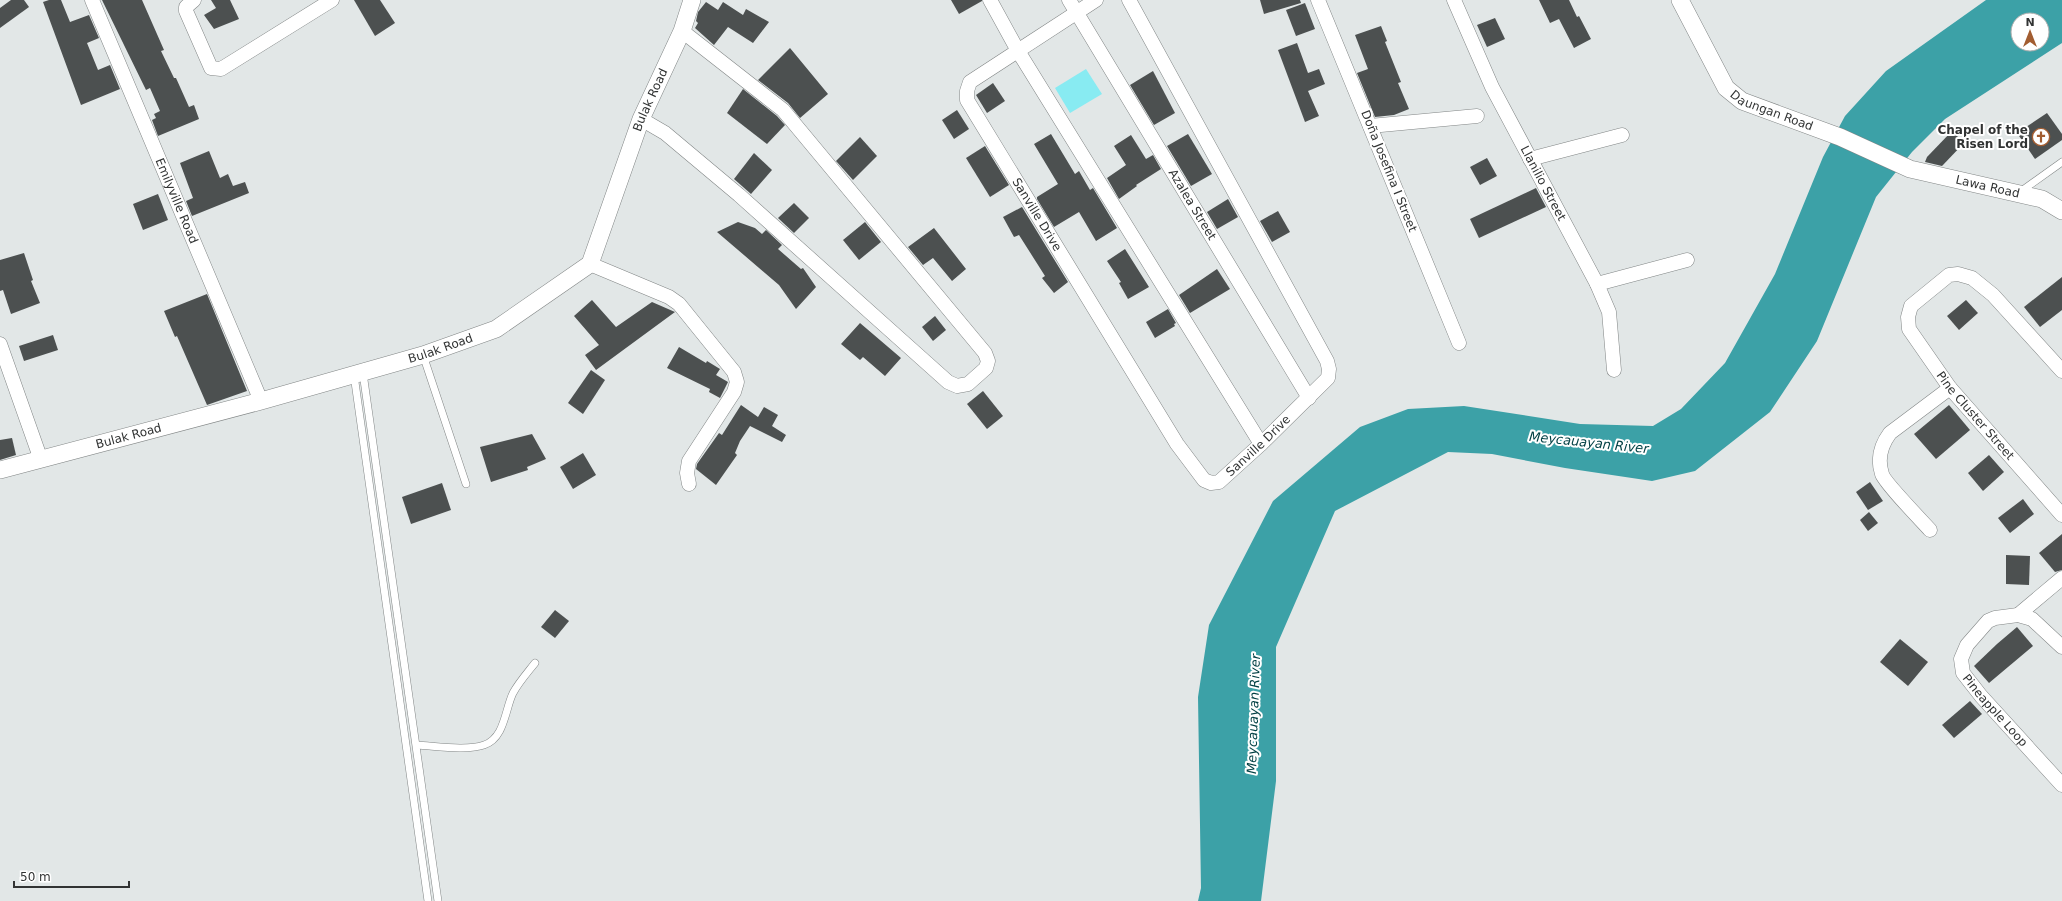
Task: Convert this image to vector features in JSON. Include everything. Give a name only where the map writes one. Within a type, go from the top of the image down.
[{"type":"street","name":"Emilyville Road","points":[[92,0],[261,401]]},
{"type":"street","points":[[194,0],[186,7],[186,11],[211,68],[220,69],[332,0]]},
{"type":"street","name":"Bulak Road","points":[[0,470],[261,401],[423,355],[496,328],[590,264],[641,119],[682,31],[692,0]]},
{"type":"street","points":[[990,0],[1018,51],[1261,444]]},
{"type":"street","name":"Azalea Street","points":[[1069,0],[1309,398]]},
{"type":"street","points":[[1018,51],[1096,0]]},
{"type":"street","name":"Sanville Drive","points":[[1018,51],[970,82],[967,91],[967,100],[1177,444],[1204,480],[1211,483],[1219,482],[1309,398],[1328,378],[1330,369],[1129,0]]},
{"type":"street","name":"Doña Josefina Ⅰ Street","points":[[1318,0],[1459,343]]},
{"type":"street","name":"Llanilio Street","points":[[1454,0],[1492,87],[1596,284],[1609,312],[1614,370]]},
{"type":"street","name":"Daungan Road","points":[[1680,0],[1726,88],[1742,101],[1840,137],[1910,169]]},
{"type":"street","points":[[641,119],[665,133],[739,195],[948,382],[957,386],[968,384],[986,368],[988,361],[985,353],[783,110],[682,31]]},
{"type":"street","points":[[1370,126],[1477,116]]},
{"type":"street","points":[[1530,159],[1622,135]]},
{"type":"street","name":"Lawa Road","points":[[1910,169],[2042,199],[2062,211]]},
{"type":"street","points":[[1596,284],[1687,260]]},
{"type":"street","points":[[590,264],[669,297],[679,304],[734,372],[737,382],[734,392],[689,461],[687,473],[689,484]]},
{"type":"street","name":"Pine Cluster Street","points":[[2062,371],[1993,295],[1972,278],[1958,274],[1949,275],[1911,306],[1908,317],[1909,328],[1950,388],[2062,515]]},
{"type":"street","points":[[0,344],[40,460]]},
{"type":"street","points":[[1930,530],[1882,475],[1880,458],[1882,443],[1890,433],[1950,388]]},
{"type":"street","points":[[2018,615],[2062,578]]},
{"type":"street","points":[[2018,615],[2032,619],[2062,647]]},
{"type":"street","name":"Pineapple Loop","points":[[2018,615],[1995,618],[1988,621],[1967,645],[1962,658],[1963,673],[1981,696],[2062,785]]},
{"type":"lane","points":[[2017,194],[2062,162]]},
{"type":"lane","points":[[423,355],[466,484]]},
{"type":"lane","points":[[358,373],[417,745],[438,901]]},
{"type":"lane","points":[[358,373],[428,901]]},
{"type":"lane","points":[[417,745],[473,748],[485,745],[494,740],[501,728],[513,693],[535,663]]},
{"type":"shaded area","points":[[1086,69],[1102,94],[1070,113],[1055,88]]},
{"type":"water","name":"Meycauayan River","points":[[1986,0],[2062,0],[2062,43],[2050,51],[2050,12],[2010,12],[2010,52],[2048,52],[1945,119],[1912,152],[1876,197],[1817,341],[1770,412],[1695,471],[1652,481],[1565,468],[1492,454],[1448,452],[1335,511],[1276,647],[1276,781],[1261,901],[1198,901],[1201,888],[1198,697],[1209,625],[1273,501],[1360,427],[1408,409],[1464,406],[1580,424],[1653,426],[1681,409],[1725,363],[1775,274],[1823,157],[1845,116],[1886,71]]},
{"type":"building","points":[[11,0],[24,0],[29,7],[0,28],[0,8]]},
{"type":"building","points":[[49,0],[61,0],[70,22],[89,15],[99,38],[87,43],[98,70],[110,65],[120,89],[81,105],[43,2]]},
{"type":"building","points":[[102,0],[142,0],[164,50],[161,51],[174,78],[176,78],[189,107],[194,105],[199,119],[158,136],[152,120],[156,118],[154,114],[160,111],[150,88],[146,90]]},
{"type":"building","points":[[211,0],[230,0],[239,19],[214,29],[204,15],[216,8]]},
{"type":"building","points":[[354,0],[380,0],[395,23],[375,36]]},
{"type":"building","points":[[951,0],[982,0],[982,1],[959,14]]},
{"type":"building","points":[[1260,0],[1300,0],[1301,3],[1264,14]]},
{"type":"building","points":[[1539,0],[1569,0],[1577,17],[1579,16],[1591,39],[1574,48],[1559,19],[1550,23]]},
{"type":"building","points":[[706,2],[718,10],[723,2],[743,15],[746,9],[769,22],[753,43],[728,27],[714,45],[695,28],[698,23],[696,21],[698,12]]},
{"type":"building","points":[[1305,3],[1315,29],[1296,36],[1286,10]]},
{"type":"building","points":[[1495,18],[1505,39],[1487,47],[1477,25]]},
{"type":"building","points":[[1381,26],[1387,41],[1385,42],[1401,82],[1398,83],[1409,109],[1394,115],[1375,117],[1357,73],[1368,69],[1355,35]]},
{"type":"building","points":[[1297,43],[1308,73],[1319,69],[1325,84],[1308,91],[1319,116],[1305,122],[1278,50]]},
{"type":"building","points":[[790,48],[828,94],[800,118],[788,103],[758,80]]},
{"type":"building","points":[[1153,71],[1175,113],[1154,125],[1130,85]]},
{"type":"building","points":[[993,83],[1005,101],[987,113],[976,95]]},
{"type":"building","points":[[743,89],[777,116],[785,125],[767,144],[727,113]]},
{"type":"building","points":[[957,110],[969,129],[954,139],[942,120]]},
{"type":"building","name":"Chapel of the Risen Lord","points":[[2047,113],[2062,134],[2062,140],[2035,159],[2017,133]]},
{"type":"building","points":[[1952,131],[1964,143],[1942,166],[1925,162],[1927,157]]},
{"type":"building","points":[[1051,134],[1075,174],[1079,171],[1090,190],[1093,188],[1117,228],[1096,241],[1079,212],[1054,227],[1037,199],[1037,197],[1058,184],[1034,144]]},
{"type":"building","points":[[1188,134],[1212,174],[1191,186],[1167,146]]},
{"type":"building","points":[[1131,135],[1146,159],[1153,155],[1161,169],[1136,185],[1137,186],[1119,199],[1107,178],[1126,165],[1114,146]]},
{"type":"building","points":[[860,137],[877,156],[853,180],[836,161]]},
{"type":"building","points":[[985,146],[1009,185],[990,197],[966,158]]},
{"type":"building","points":[[209,151],[220,178],[228,174],[233,186],[245,182],[249,193],[192,216],[186,201],[193,198],[180,163]]},
{"type":"building","points":[[754,153],[772,170],[751,194],[734,179]]},
{"type":"building","points":[[1487,158],[1497,176],[1480,185],[1470,167]]},
{"type":"building","points":[[1536,188],[1546,207],[1479,238],[1470,219]]},
{"type":"building","points":[[158,194],[168,220],[143,230],[133,204]]},
{"type":"building","points":[[1228,199],[1238,217],[1217,229],[1207,212]]},
{"type":"building","points":[[794,203],[809,218],[794,233],[778,218]]},
{"type":"building","points":[[1022,207],[1068,282],[1054,293],[1042,278],[1045,276],[1019,235],[1014,237],[1003,217]]},
{"type":"building","points":[[1278,211],[1290,232],[1272,242],[1260,221]]},
{"type":"building","points":[[738,222],[755,228],[762,234],[766,230],[782,245],[778,249],[801,269],[803,268],[816,287],[796,309],[779,285],[717,232]]},
{"type":"building","points":[[865,222],[881,242],[859,260],[843,240]]},
{"type":"building","points":[[934,228],[966,269],[952,281],[933,258],[923,265],[908,247]]},
{"type":"building","points":[[1125,249],[1149,287],[1128,299],[1119,283],[1121,282],[1107,261]]},
{"type":"building","points":[[24,253],[33,280],[31,281],[40,303],[11,314],[3,290],[0,291],[0,260]]},
{"type":"building","points":[[1217,269],[1230,289],[1190,313],[1179,295]]},
{"type":"building","points":[[2062,277],[2062,310],[2040,327],[2024,307]]},
{"type":"building","points":[[207,294],[247,391],[207,405],[177,336],[175,337],[164,311]]},
{"type":"building","points":[[592,300],[616,327],[652,302],[675,312],[596,370],[585,355],[599,345],[574,316]]},
{"type":"building","points":[[1966,300],[1978,313],[1959,330],[1947,316]]},
{"type":"building","points":[[1168,309],[1176,323],[1174,324],[1175,326],[1155,338],[1146,322]]},
{"type":"building","points":[[935,316],[946,330],[933,341],[922,327]]},
{"type":"building","points":[[860,323],[901,358],[885,376],[863,357],[860,360],[841,344]]},
{"type":"building","points":[[53,335],[58,350],[24,361],[19,346]]},
{"type":"building","points":[[679,347],[706,363],[707,361],[720,369],[716,375],[728,382],[720,398],[709,392],[710,389],[667,368]]},
{"type":"building","points":[[591,370],[605,380],[583,414],[568,403]]},
{"type":"building","points":[[983,391],[1003,416],[987,429],[967,404]]},
{"type":"building","points":[[741,405],[758,417],[764,407],[778,415],[772,426],[786,435],[782,442],[750,426],[740,441],[735,453],[737,455],[716,485],[696,469],[697,464],[719,433],[722,435]]},
{"type":"building","points":[[1949,405],[1970,430],[1936,459],[1914,434]]},
{"type":"building","points":[[532,434],[546,459],[527,467],[528,470],[491,482],[480,447]]},
{"type":"building","points":[[12,438],[16,455],[0,460],[0,440]]},
{"type":"building","points":[[583,453],[596,475],[573,489],[560,467]]},
{"type":"building","points":[[1989,455],[2004,472],[1983,491],[1968,473]]},
{"type":"building","points":[[1870,482],[1883,501],[1868,510],[1856,492]]},
{"type":"building","points":[[442,483],[451,510],[411,524],[402,497]]},
{"type":"building","points":[[2023,499],[2034,514],[2010,533],[1998,518]]},
{"type":"building","points":[[1869,512],[1878,523],[1868,531],[1860,520]]},
{"type":"building","points":[[2062,534],[2062,570],[2055,572],[2039,553]]},
{"type":"building","points":[[2006,555],[2030,556],[2029,585],[2006,584]]},
{"type":"building","points":[[555,610],[569,621],[555,638],[541,627]]},
{"type":"building","points":[[2017,627],[2033,646],[1989,683],[1974,666]]},
{"type":"building","points":[[1900,639],[1928,662],[1908,686],[1880,662]]},
{"type":"building","points":[[1970,701],[1982,714],[1954,738],[1942,725]]},
{"type":"place","name":"Chapel of the Risen Lord","points":[[2041,137]]}]
